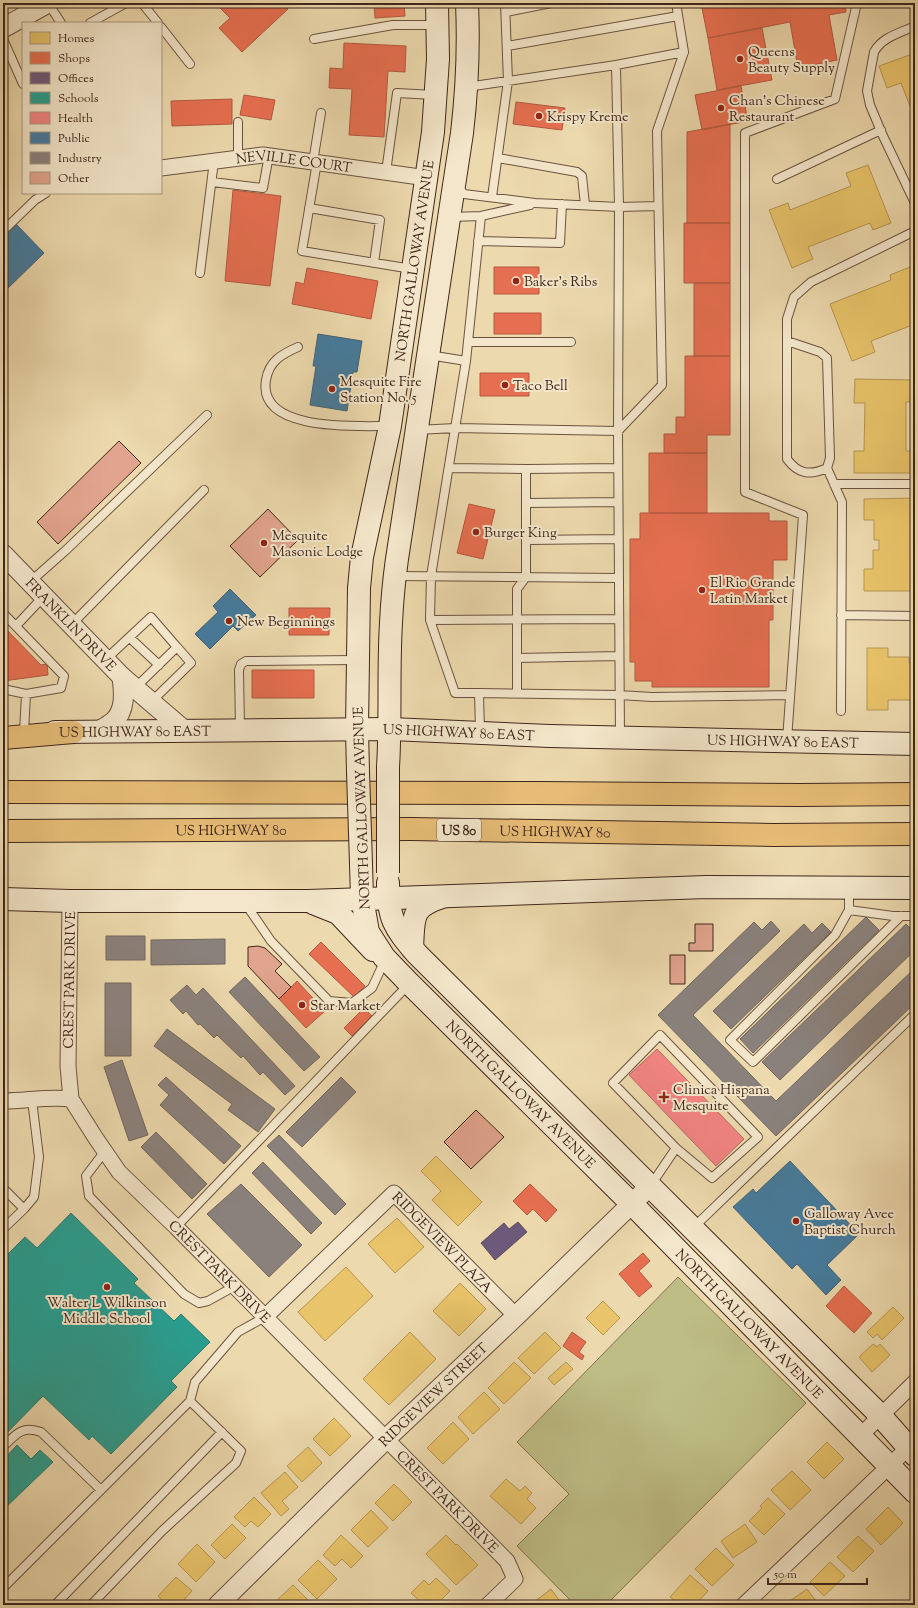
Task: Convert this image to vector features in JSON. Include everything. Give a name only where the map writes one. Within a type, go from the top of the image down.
[{"type":"highway","points":[[3,738],[73,732]]},
{"type":"highway","points":[[3,792],[792,795],[915,794]]},
{"type":"highway","name":"US HIGHWAY 80","points":[[3,831],[411,829],[773,835],[915,834]]},
{"type":"main road","name":"NORTH GALLOWAY AVENUE","points":[[437,3],[438,24],[434,132],[390,426],[362,557],[359,588],[357,729],[358,772],[362,898],[368,932],[384,956],[397,971],[632,1204],[861,1435],[915,1492]]},
{"type":"main road","name":"NORTH GALLOWAY AVENUE","points":[[467,3],[469,44],[467,88],[455,184],[395,576],[390,624],[390,729],[388,767],[388,897],[390,912],[394,924],[412,948],[880,1415],[912,1452]]},
{"type":"main road","points":[[427,178],[455,184]]},
{"type":"main road","points":[[421,214],[450,217]]},
{"type":"main road","points":[[390,426],[417,430]]},
{"type":"main road","name":"US HIGHWAY 80 EAST","points":[[14,732],[390,729],[480,734],[915,744]]},
{"type":"main road","points":[[3,900],[308,901],[706,887],[915,888]]},
{"type":"main road","points":[[412,948],[415,916],[420,907],[426,903],[448,895]]},
{"type":"main road","points":[[308,901],[338,913],[364,941],[397,971],[416,982],[432,987],[450,1000],[491,1039],[509,1045]]},
{"type":"street","points":[[3,28],[48,3]]},
{"type":"street","name":"NEVILLE COURT","points":[[162,168],[269,155],[427,178]]},
{"type":"street","name":"FRANKLIN DRIVE","points":[[3,554],[105,660],[185,731]]},
{"type":"street","name":"FRANKLIN DRIVE","points":[[97,732],[114,721],[120,713],[128,682]]},
{"type":"street","name":"CREST PARK DRIVE","points":[[70,901],[68,1066],[72,1099],[95,1138],[119,1172],[235,1286],[507,1561],[515,1579],[488,1605]]},
{"type":"street","points":[[3,1101],[56,1097],[72,1099]]},
{"type":"street","name":"RIDGEVIEW STREET","points":[[218,1605],[386,1439],[650,1186]]},
{"type":"street","name":"RIDGEVIEW PLAZA","points":[[265,1317],[394,1193],[516,1316]]},
{"type":"street","points":[[861,1435],[915,1382]]},
{"type":"street","points":[[744,1605],[889,1465],[912,1452]]},
{"type":"lane","points":[[48,3],[60,22]]},
{"type":"lane","points":[[91,22],[112,6],[126,3]]},
{"type":"lane","points":[[142,3],[157,22]]},
{"type":"lane","points":[[492,197],[508,81],[505,7],[551,3]]},
{"type":"lane","points":[[417,430],[455,428],[618,431],[662,385],[657,131],[684,52],[676,3]]},
{"type":"lane","points":[[787,741],[804,515],[745,492],[745,133],[835,99],[857,3]]},
{"type":"lane","points":[[507,46],[678,16]]},
{"type":"lane","points":[[314,40],[393,25],[438,24]]},
{"type":"lane","points":[[915,26],[886,39],[877,47],[874,52],[867,91],[870,105],[915,203]]},
{"type":"lane","points":[[162,28],[190,64]]},
{"type":"lane","points":[[3,39],[22,82]]},
{"type":"lane","points":[[467,88],[616,65],[684,52]]},
{"type":"lane","points":[[616,65],[619,207],[618,578],[620,737]]},
{"type":"lane","points":[[386,172],[397,93],[436,95]]},
{"type":"lane","points":[[321,113],[302,251],[413,270]]},
{"type":"lane","points":[[238,122],[238,158]]},
{"type":"lane","points":[[777,179],[881,130]]},
{"type":"lane","points":[[212,182],[263,188],[269,155]]},
{"type":"lane","points":[[498,158],[577,172],[582,176],[585,205]]},
{"type":"lane","points":[[200,273],[214,161]]},
{"type":"lane","points":[[455,184],[464,194],[535,203],[619,207],[658,206]]},
{"type":"lane","points":[[3,231],[35,200],[44,194]]},
{"type":"lane","points":[[450,217],[481,216],[535,203]]},
{"type":"lane","points":[[478,241],[560,243],[562,204]]},
{"type":"lane","points":[[309,208],[380,220],[374,263]]},
{"type":"lane","points":[[481,216],[466,361],[431,576],[430,620],[455,694],[619,695],[652,698],[790,695]]},
{"type":"lane","points":[[787,341],[820,352],[826,358],[830,458],[826,468],[817,473],[800,472],[794,468],[787,459],[787,341],[787,319],[794,298],[811,282],[915,231]]},
{"type":"lane","points":[[468,342],[571,342]]},
{"type":"lane","points":[[298,347],[277,358],[271,365],[267,374],[265,382],[270,403],[281,413],[296,419],[348,426],[390,426]]},
{"type":"lane","points":[[428,355],[466,361]]},
{"type":"lane","points":[[30,582],[65,551],[207,416]]},
{"type":"lane","points":[[449,468],[618,468]]},
{"type":"lane","points":[[826,468],[842,502],[841,711]]},
{"type":"lane","points":[[517,694],[517,589],[526,577],[526,469]]},
{"type":"lane","points":[[834,484],[915,484]]},
{"type":"lane","points":[[72,625],[204,490]]},
{"type":"lane","points":[[526,503],[618,502]]},
{"type":"lane","points":[[526,540],[618,539]]},
{"type":"lane","points":[[395,576],[618,578]]},
{"type":"lane","points":[[16,626],[44,596]]},
{"type":"lane","points":[[3,613],[64,676],[61,688],[26,694],[3,689]]},
{"type":"lane","points":[[841,615],[915,616]]},
{"type":"lane","points":[[105,660],[151,617],[191,663],[151,702]]},
{"type":"lane","points":[[430,620],[619,619]]},
{"type":"lane","points":[[130,638],[159,665]]},
{"type":"lane","points":[[128,682],[159,665],[177,647]]},
{"type":"lane","points":[[517,658],[619,656]]},
{"type":"lane","points":[[240,730],[239,670],[241,664],[246,661],[358,660]]},
{"type":"lane","points":[[479,693],[480,734]]},
{"type":"lane","points":[[14,732],[26,694]]},
{"type":"lane","points":[[849,888],[849,910],[836,935],[730,1040],[753,1062],[902,916]]},
{"type":"lane","points":[[243,901],[271,941],[329,1001],[352,1003],[397,971]]},
{"type":"lane","points":[[849,910],[915,916]]},
{"type":"lane","points":[[176,1227],[397,971]]},
{"type":"lane","points":[[693,1228],[915,1014]]},
{"type":"lane","points":[[660,1035],[758,1137],[712,1178],[676,1148],[613,1083],[660,1035]]},
{"type":"lane","points":[[3,1229],[34,1197],[39,1157],[32,1100]]},
{"type":"lane","points":[[650,1186],[676,1148]]},
{"type":"lane","points":[[105,1151],[86,1176],[89,1196],[184,1294],[199,1304],[208,1301],[235,1286]]},
{"type":"lane","points":[[3,1188],[24,1209]]},
{"type":"lane","points":[[3,1588],[190,1400],[195,1382],[238,1332],[265,1317]]},
{"type":"lane","points":[[91,1605],[162,1531],[236,1464],[241,1451],[190,1400]]},
{"type":"lane","points":[[3,1448],[18,1432],[32,1429],[41,1432],[101,1490]]},
{"type":"lane","points":[[55,1605],[222,1432]]},
{"type":"shaded area","points":[[678,1277],[806,1403],[606,1605],[575,1605],[517,1546],[569,1494],[517,1442]]},
{"type":"building: Homes","points":[[915,53],[915,119],[901,83],[887,88],[879,66]]},
{"type":"building: Homes","points":[[868,165],[891,223],[873,230],[870,223],[808,247],[813,259],[792,268],[769,210],[788,203],[790,210],[851,186],[846,173]]},
{"type":"building: Homes","points":[[915,265],[915,324],[871,341],[875,352],[852,361],[830,304],[891,280],[890,275]]},
{"type":"building: Homes","points":[[855,379],[915,380],[915,402],[906,402],[906,451],[915,451],[915,473],[854,473],[854,451],[864,451],[865,403],[854,403]]},
{"type":"building: Homes","points":[[915,498],[915,540],[911,540],[911,549],[915,549],[915,591],[864,591],[864,569],[873,569],[873,550],[879,550],[879,540],[874,540],[874,520],[864,520],[864,499]]},
{"type":"building: Homes","points":[[867,648],[888,648],[888,657],[909,657],[909,663],[915,663],[915,700],[888,700],[888,710],[867,710]]},
{"type":"building: Homes","points":[[436,1156],[482,1202],[458,1226],[432,1200],[441,1191],[421,1171]]},
{"type":"building: Homes","points":[[397,1218],[424,1247],[395,1273],[368,1244]]},
{"type":"building: Homes","points":[[346,1267],[373,1296],[325,1341],[298,1312]]},
{"type":"building: Homes","points":[[460,1283],[486,1309],[459,1336],[433,1311]]},
{"type":"building: Homes","points":[[603,1301],[620,1318],[603,1335],[586,1318]]},
{"type":"building: Homes","points":[[893,1307],[904,1318],[882,1340],[877,1334],[873,1338],[867,1332]]},
{"type":"building: Homes","points":[[410,1332],[436,1359],[389,1405],[363,1379]]},
{"type":"building: Homes","points":[[545,1332],[561,1348],[534,1374],[518,1358]]},
{"type":"building: Homes","points":[[873,1344],[877,1347],[880,1344],[890,1355],[872,1372],[859,1357]]},
{"type":"building: Homes","points":[[514,1362],[531,1378],[504,1404],[488,1388]]},
{"type":"building: Homes","points":[[566,1362],[573,1369],[554,1385],[548,1378]]},
{"type":"building: Homes","points":[[484,1392],[500,1409],[473,1434],[458,1417]]},
{"type":"building: Homes","points":[[334,1418],[351,1436],[330,1456],[313,1439]]},
{"type":"building: Homes","points":[[453,1422],[469,1439],[443,1464],[427,1448]]},
{"type":"building: Homes","points":[[827,1442],[844,1459],[824,1479],[807,1462]]},
{"type":"building: Homes","points":[[308,1447],[322,1463],[302,1482],[287,1466]]},
{"type":"building: Homes","points":[[792,1471],[811,1490],[790,1510],[771,1490]]},
{"type":"building: Homes","points":[[285,1472],[298,1487],[282,1501],[289,1509],[281,1516],[261,1493]]},
{"type":"building: Homes","points":[[506,1479],[520,1491],[525,1486],[532,1493],[527,1499],[536,1508],[521,1524],[490,1496]]},
{"type":"building: Homes","points":[[394,1484],[412,1502],[393,1521],[375,1503]]},
{"type":"building: Homes","points":[[254,1497],[271,1514],[258,1527],[251,1521],[245,1527],[234,1517]]},
{"type":"building: Homes","points":[[768,1498],[785,1514],[764,1535],[749,1521],[762,1508],[760,1506]]},
{"type":"building: Homes","points":[[888,1507],[903,1523],[881,1545],[866,1529]]},
{"type":"building: Homes","points":[[371,1510],[388,1528],[368,1547],[351,1530]]},
{"type":"building: Homes","points":[[232,1524],[246,1538],[225,1559],[211,1545]]},
{"type":"building: Homes","points":[[745,1524],[757,1542],[733,1558],[721,1541]]},
{"type":"building: Homes","points":[[341,1535],[363,1556],[351,1568],[342,1559],[335,1566],[323,1555]]},
{"type":"building: Homes","points":[[446,1535],[478,1565],[456,1585],[426,1554]]},
{"type":"building: Homes","points":[[858,1536],[874,1551],[853,1572],[837,1557]]},
{"type":"building: Homes","points":[[197,1544],[215,1562],[196,1582],[178,1564]]},
{"type":"building: Homes","points":[[716,1548],[734,1565],[712,1586],[695,1569]]},
{"type":"building: Homes","points":[[318,1560],[337,1579],[317,1599],[298,1580]]},
{"type":"building: Homes","points":[[830,1562],[845,1576],[824,1596],[810,1582]]},
{"type":"building: Homes","points":[[690,1575],[708,1591],[695,1605],[680,1605],[670,1597]]},
{"type":"building: Homes","points":[[176,1577],[192,1591],[179,1605],[167,1605],[158,1596]]},
{"type":"building: Homes","points":[[436,1578],[450,1591],[436,1605],[424,1605],[411,1593],[424,1580],[429,1585]]},
{"type":"building: Homes","points":[[293,1585],[310,1602],[307,1605],[272,1605]]},
{"type":"building: Homes","points":[[551,1589],[562,1604],[561,1605],[530,1605]]},
{"type":"building: Homes","points":[[807,1589],[819,1605],[788,1605],[787,1603]]},
{"type":"building: Shops","points":[[215,3],[282,3],[288,9],[242,52],[219,28],[230,18]]},
{"type":"building: Shops","points":[[374,3],[404,3],[405,16],[375,18]]},
{"type":"building: Shops","points":[[701,3],[845,3],[846,12],[829,15],[837,60],[798,68],[790,22],[708,38]]},
{"type":"building: Shops","name":"Queens Beauty Supply","points":[[762,28],[772,80],[717,90],[708,38]]},
{"type":"building: Shops","points":[[344,43],[406,46],[405,72],[388,71],[384,137],[349,135],[352,89],[329,88],[330,68],[343,69]]},
{"type":"building: Shops","name":"Chan's Chinese Restaurant","points":[[741,86],[748,121],[702,130],[695,95]]},
{"type":"building: Shops","points":[[244,95],[275,100],[271,120],[240,115]]},
{"type":"building: Shops","points":[[232,99],[232,124],[172,126],[171,101]]},
{"type":"building: Shops","name":"Krispy Kreme","points":[[516,102],[565,108],[562,130],[513,124]]},
{"type":"building: Shops","points":[[730,124],[730,223],[687,223],[687,132]]},
{"type":"building: Shops","points":[[233,190],[281,196],[270,286],[225,281]]},
{"type":"building: Shops","points":[[684,223],[730,223],[730,283],[684,283]]},
{"type":"building: Shops","name":"Baker's Ribs","points":[[494,267],[539,267],[539,294],[494,294]]},
{"type":"building: Shops","points":[[307,268],[378,281],[371,319],[292,304],[296,282],[304,284]]},
{"type":"building: Shops","points":[[694,283],[730,283],[730,356],[694,356]]},
{"type":"building: Shops","points":[[494,313],[541,313],[541,334],[494,334]]},
{"type":"building: Shops","points":[[685,356],[730,356],[730,435],[707,435],[707,453],[664,453],[664,434],[676,434],[676,417],[685,417]]},
{"type":"building: Shops","name":"Taco Bell","points":[[480,373],[529,373],[529,396],[480,396]]},
{"type":"building: Shops","points":[[649,453],[707,453],[707,513],[649,513]]},
{"type":"building: Shops","name":"Burger King","points":[[469,504],[495,510],[483,559],[457,553]]},
{"type":"building: Shops","name":"El Rio Grande Latin Market","points":[[640,513],[769,513],[769,521],[787,521],[787,560],[773,560],[773,620],[769,620],[769,687],[652,687],[652,681],[635,681],[635,662],[630,662],[630,539],[640,539]]},
{"type":"building: Shops","points":[[289,608],[330,608],[329,635],[289,635]]},
{"type":"building: Shops","points":[[3,626],[41,665],[47,664],[48,675],[3,681]]},
{"type":"building: Shops","points":[[252,670],[314,670],[314,698],[252,698]]},
{"type":"building: Shops","points":[[321,942],[365,986],[354,997],[309,954]]},
{"type":"building: Shops","name":"Star Market","points":[[297,981],[325,1011],[306,1028],[279,999]]},
{"type":"building: Shops","points":[[364,1008],[372,1016],[352,1036],[344,1028]]},
{"type":"building: Shops","points":[[530,1184],[557,1210],[546,1222],[533,1209],[527,1215],[513,1201]]},
{"type":"building: Shops","points":[[643,1253],[650,1261],[639,1271],[652,1286],[639,1297],[619,1274]]},
{"type":"building: Shops","points":[[844,1286],[872,1313],[854,1333],[826,1306]]},
{"type":"building: Shops","points":[[572,1332],[586,1342],[579,1352],[584,1356],[582,1360],[563,1346]]},
{"type":"building: Offices","points":[[518,1222],[527,1232],[495,1260],[481,1243],[504,1223],[509,1229]]},
{"type":"building: Schools","points":[[71,1213],[138,1279],[134,1283],[174,1321],[181,1314],[210,1342],[171,1381],[177,1387],[111,1454],[92,1436],[89,1440],[43,1396],[3,1437],[3,1259],[25,1237],[37,1248]]},
{"type":"building: Schools","points":[[17,1445],[31,1459],[40,1450],[53,1462],[3,1510],[3,1460]]},
{"type":"building: Health","points":[[657,1049],[744,1139],[716,1166],[629,1075]]},
{"type":"building: Public","points":[[16,224],[44,253],[3,293],[3,237]]},
{"type":"building: Public","name":"Mesquite Fire Station No. 5","points":[[318,334],[362,341],[357,372],[353,372],[347,411],[310,405],[316,366],[313,366]]},
{"type":"building: Public","name":"New Beginnings","points":[[230,589],[256,615],[238,631],[233,626],[210,649],[195,634],[218,612],[213,606]]},
{"type":"building: Public","name":"Galloway Avee Baptist Church","points":[[790,1161],[859,1234],[827,1265],[841,1280],[826,1295],[797,1264],[792,1269],[733,1207],[753,1189],[756,1193]]},
{"type":"building: Industry","points":[[866,917],[879,930],[753,1053],[740,1039]]},
{"type":"building: Industry","points":[[771,921],[780,931],[693,1015],[776,1101],[915,968],[915,1003],[776,1136],[658,1015],[754,922],[762,930]]},
{"type":"building: Industry","points":[[822,923],[831,932],[731,1029],[713,1011],[804,924],[812,933]]},
{"type":"building: Industry","points":[[906,924],[913,931],[915,930],[915,950],[780,1080],[762,1062]]},
{"type":"building: Industry","points":[[106,936],[145,936],[145,960],[106,960]]},
{"type":"building: Industry","points":[[225,939],[225,964],[151,965],[151,940]]},
{"type":"building: Industry","points":[[245,977],[320,1057],[304,1071],[229,992]]},
{"type":"building: Industry","points":[[105,983],[131,983],[131,1056],[105,1056]]},
{"type":"building: Industry","points":[[187,985],[196,995],[203,988],[295,1086],[285,1095],[263,1072],[260,1075],[243,1056],[241,1058],[217,1035],[214,1038],[200,1024],[198,1025],[186,1011],[183,1014],[170,1000]]},
{"type":"building: Industry","points":[[167,1029],[275,1109],[258,1132],[228,1110],[232,1104],[154,1046]]},
{"type":"building: Industry","points":[[122,1060],[148,1135],[129,1141],[104,1067]]},
{"type":"building: Industry","points":[[166,1077],[241,1146],[224,1164],[160,1105],[169,1095],[158,1085]]},
{"type":"building: Industry","points":[[341,1077],[356,1092],[302,1147],[286,1132]]},
{"type":"building: Industry","points":[[156,1132],[207,1184],[192,1199],[141,1147]]},
{"type":"building: Industry","points":[[279,1135],[346,1204],[335,1215],[267,1146]]},
{"type":"building: Industry","points":[[263,1162],[322,1223],[311,1234],[252,1173]]},
{"type":"building: Industry","points":[[241,1184],[302,1245],[269,1277],[207,1214]]},
{"type":"building: Other","points":[[119,441],[141,463],[58,544],[37,522]]},
{"type":"building: Other","name":"Mesquite Masonic Lodge","points":[[268,509],[298,540],[260,577],[230,546]]},
{"type":"building: Other","points":[[695,924],[713,924],[713,951],[689,951],[689,943],[695,943]]},
{"type":"building: Other","points":[[258,946],[265,948],[282,964],[275,971],[291,987],[279,999],[248,966],[248,947]]},
{"type":"building: Other","points":[[670,955],[685,955],[685,984],[670,984]]},
{"type":"building: Other","points":[[476,1110],[504,1137],[471,1169],[444,1142]]},
{"type":"place","name":"Queens Beauty Supply","points":[[740,59]]},
{"type":"place","name":"Chan's Chinese Restaurant","points":[[721,108]]},
{"type":"place","name":"Krispy Kreme","points":[[539,116]]},
{"type":"place","name":"Baker's Ribs","points":[[516,281]]},
{"type":"place","name":"Taco Bell","points":[[505,385]]},
{"type":"place","name":"Mesquite Fire Station No. 5","points":[[332,389]]},
{"type":"place","name":"Burger King","points":[[476,532]]},
{"type":"place","name":"Mesquite Masonic Lodge","points":[[264,543]]},
{"type":"place","name":"El Rio Grande Latin Market","points":[[702,590]]},
{"type":"place","name":"New Beginnings","points":[[229,621]]},
{"type":"place","name":"Star Market","points":[[302,1005]]},
{"type":"place","name":"Clinica Hispana Mesquite","points":[[664,1097]]},
{"type":"place","name":"Galloway Avee Baptist Church","points":[[796,1221]]},
{"type":"place","name":"Walter L Wilkinson Middle School","points":[[107,1287]]}]
